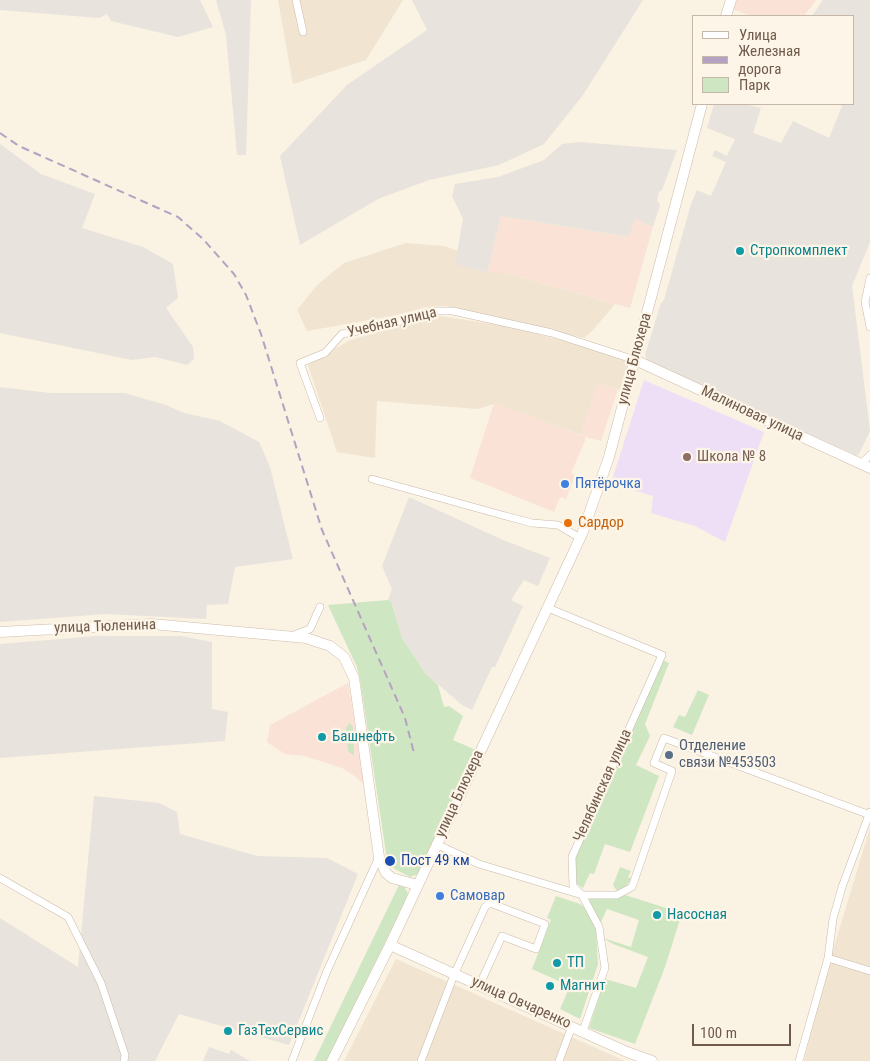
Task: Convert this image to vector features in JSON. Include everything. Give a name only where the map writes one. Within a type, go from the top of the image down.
[{"type":"main road","points":[[726,15],[732,0]]},
{"type":"main road","name":"улица Блюхера","points":[[332,1061],[390,945],[580,538],[609,457],[702,105]]},
{"type":"main road","name":"Малиновая улица","points":[[635,360],[866,466]]},
{"type":"main road","name":"улица Тюленина","points":[[0,632],[152,624],[306,638],[330,646],[344,657],[350,669],[355,687],[378,857]]},
{"type":"main road","points":[[378,857],[386,873],[392,878],[417,886]]},
{"type":"main road","name":"улица Овчаренко","points":[[390,945],[454,975],[480,984],[652,1061]]},
{"type":"street","points":[[296,0],[303,32]]},
{"type":"street","points":[[870,278],[865,302],[870,327]]},
{"type":"street","name":"Учебная улица","points":[[320,418],[300,363],[324,353],[342,334],[389,325],[432,311],[453,310],[552,333],[635,360]]},
{"type":"street","points":[[866,466],[870,455]]},
{"type":"street","points":[[372,479],[502,516],[532,523],[558,525],[580,538]]},
{"type":"street","points":[[288,636],[310,630],[320,607]]},
{"type":"street","name":"Челябинская улица","points":[[548,608],[662,655],[572,856],[572,886],[582,895],[599,927],[605,968],[583,1031]]},
{"type":"street","points":[[436,844],[479,864],[582,895],[618,895],[632,887],[672,771],[654,763],[664,738],[870,814],[842,887],[833,919],[828,958],[799,1061]]},
{"type":"street","points":[[292,1061],[326,970],[378,857]]},
{"type":"street","points":[[0,878],[68,917],[101,983],[125,1055],[124,1061]]},
{"type":"street","points":[[421,1061],[454,975],[485,907],[490,903],[545,924],[536,949],[502,936],[480,984]]},
{"type":"street","points":[[828,958],[870,971]]},
{"type":"street","points":[[559,1061],[572,1026]]},
{"type":"shaded area","points":[[0,0],[200,0],[213,27],[178,37],[111,21],[107,14],[99,18],[0,10]]},
{"type":"shaded area","points":[[216,0],[251,0],[246,155],[237,155],[226,35]]},
{"type":"shaded area","points":[[278,0],[403,0],[366,60],[293,84]]},
{"type":"shaded area","points":[[412,0],[643,0],[583,95],[544,144],[499,165],[429,180],[378,199],[300,245],[280,156],[347,85],[427,30]]},
{"type":"shaded area","points":[[737,0],[816,0],[805,15],[748,15],[733,9]]},
{"type":"shaded area","points":[[823,0],[870,0],[870,242],[852,286],[870,431],[858,456],[648,362],[645,355],[661,303],[664,300],[691,204],[697,190],[711,196],[726,162],[712,156],[715,150],[727,156],[735,139],[707,128],[714,105],[749,105],[761,108],[753,133],[781,143],[793,121],[829,138],[842,106],[840,105],[855,105],[855,15],[813,15]]},
{"type":"shaded area","points":[[579,142],[677,150],[662,190],[659,192],[657,200],[660,205],[653,227],[635,218],[629,237],[501,216],[487,273],[455,264],[463,219],[452,196],[455,184],[498,177],[544,160],[562,144]]},
{"type":"shaded area","points":[[0,144],[41,174],[95,194],[82,228],[143,247],[173,264],[178,298],[166,308],[193,347],[194,359],[187,365],[155,357],[132,360],[0,333]]},
{"type":"shaded area","points":[[501,216],[629,237],[634,217],[653,227],[630,308],[506,273],[487,273]]},
{"type":"shaded area","points":[[406,243],[444,246],[458,251],[455,263],[487,273],[506,273],[615,304],[584,338],[445,306],[426,307],[397,315],[307,331],[297,310],[317,285],[344,263]]},
{"type":"shaded area","points":[[434,315],[510,327],[629,358],[620,390],[598,383],[585,436],[494,404],[478,409],[377,401],[375,458],[337,452],[308,365],[348,341]]},
{"type":"shaded area","name":"Школа № 8","points":[[644,380],[764,432],[725,542],[695,526],[651,513],[653,496],[611,483]]},
{"type":"shaded area","points":[[597,383],[618,389],[601,441],[585,437],[571,473],[575,475],[566,499],[560,497],[554,512],[470,478],[494,403],[584,436],[582,430]]},
{"type":"shaded area","points":[[0,387],[50,393],[124,393],[166,405],[184,413],[220,421],[259,442],[270,467],[293,559],[235,567],[228,604],[207,605],[206,619],[105,614],[0,622]]},
{"type":"shaded area","points":[[409,497],[503,540],[550,558],[538,586],[524,580],[511,600],[523,606],[495,667],[492,667],[472,710],[462,705],[425,673],[402,638],[391,601],[388,600],[392,589],[382,566]]},
{"type":"shaded area","points":[[97,636],[181,636],[212,642],[212,709],[228,712],[225,741],[0,758],[0,644]]},
{"type":"shaded area","points":[[348,683],[365,786],[355,776],[342,768],[305,756],[285,754],[267,742],[270,725]]},
{"type":"shaded area","points":[[94,796],[159,803],[177,812],[180,834],[257,856],[327,858],[358,874],[289,1045],[179,1014],[155,1061],[0,1061],[0,918],[78,967]]},
{"type":"shaded area","points":[[870,828],[870,1061],[804,1061],[827,970]]},
{"type":"shaded area","points":[[396,959],[625,1061],[344,1061]]},
{"type":"shaded area","points":[[209,1047],[229,1054],[231,1050],[250,1061],[203,1061]]},
{"type":"green space","points":[[391,601],[402,638],[425,673],[438,685],[444,707],[449,706],[463,716],[453,740],[476,750],[418,874],[410,877],[393,868],[387,860],[360,679],[357,667],[328,605]]},
{"type":"green space","points":[[663,660],[669,663],[645,724],[650,736],[636,765],[659,776],[630,852],[605,844],[594,874],[590,873],[583,888],[574,882],[574,856]]},
{"type":"green space","points":[[698,690],[709,695],[692,735],[673,727],[679,715],[685,717]]},
{"type":"green space","points":[[350,723],[353,727],[354,756],[348,751],[346,728]]},
{"type":"green space","points":[[620,867],[631,871],[628,877],[632,879],[624,888],[617,891],[613,885]]},
{"type":"green space","points":[[399,885],[404,887],[408,893],[402,908],[327,1061],[314,1061]]},
{"type":"green space","points":[[625,895],[682,913],[665,967],[635,1044],[589,1028],[605,979],[636,988],[648,957],[613,944],[603,938],[631,947],[639,920],[607,909],[600,924],[589,901],[590,898],[617,898]]},
{"type":"green space","points":[[556,896],[580,904],[587,910],[596,930],[598,964],[580,1019],[560,1009],[570,986],[532,969],[551,920],[547,918]]},
{"type":"railway","points":[[0,133],[19,146],[178,217],[203,239],[234,274],[246,295],[261,334],[322,530],[405,718],[414,753]]},
{"type":"place","name":"Стропкомплект","points":[[740,251]]},
{"type":"place","name":"Школа № 8","points":[[687,457]]},
{"type":"place","name":"Пятёрочка","points":[[565,484]]},
{"type":"place","name":"Сардор","points":[[568,523]]},
{"type":"place","name":"Башнефть","points":[[322,737]]},
{"type":"place","name":"Отделение связи №453503","points":[[669,755]]},
{"type":"place","name":"Пост 49 км","points":[[390,861]]},
{"type":"place","name":"Самовар","points":[[440,896]]},
{"type":"place","name":"Насосная","points":[[657,915]]},
{"type":"place","name":"ТП","points":[[557,963]]},
{"type":"place","name":"Магнит","points":[[550,986]]},
{"type":"place","name":"ГазТехСервис","points":[[228,1031]]}]
